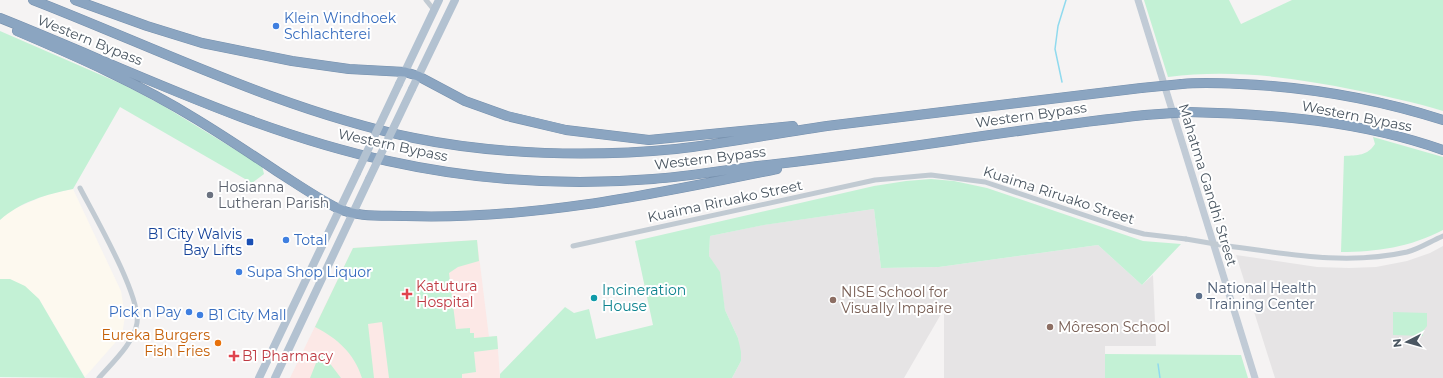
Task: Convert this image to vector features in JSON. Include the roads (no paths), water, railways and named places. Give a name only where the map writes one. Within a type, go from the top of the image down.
[{"type":"highway","name":"Western Bypass","points":[[33,0],[204,71],[274,97],[355,123],[415,138],[495,149],[580,153],[639,151],[709,145],[830,126],[1196,82],[1262,85],[1336,94],[1393,106],[1443,120]]},
{"type":"highway","points":[[75,0],[147,26],[209,44],[292,61],[349,69],[405,72],[418,76],[465,101],[507,116],[566,130],[649,140],[812,124],[830,126]]},
{"type":"highway","name":"Western Bypass","points":[[0,18],[288,134],[391,162],[478,176],[529,180],[616,181],[656,179],[829,159],[1008,132],[1145,115],[1188,112],[1258,114],[1306,119],[1389,135],[1443,150]]},
{"type":"highway","points":[[0,24],[85,60],[161,98],[338,209],[365,215],[474,216],[538,212],[620,199],[829,159]]},
{"type":"main road","points":[[259,378],[338,209],[439,0]]},
{"type":"main road","points":[[274,378],[418,76],[456,0]]},
{"type":"street","points":[[426,0],[434,10]]},
{"type":"street","name":"Mahatma Gandhi Street","points":[[1138,0],[1254,378]]},
{"type":"street","name":"Kuaima Riruako Street","points":[[573,246],[875,180],[931,175],[985,182],[1144,234],[1318,258],[1361,259],[1408,251],[1443,236]]},
{"type":"street","points":[[80,188],[128,284],[137,322],[131,339],[99,378]]},
{"type":"waterway","points":[[1062,82],[1055,49],[1058,26],[1066,0]]},
{"type":"waterway","points":[[1158,364],[1160,378]]},
{"type":"place","name":"Klein Windhoek Schlachterei","points":[[276,26]]},
{"type":"place","name":"Hosianna Lutheran Parish","points":[[210,195]]},
{"type":"place","name":"Total","points":[[286,240]]},
{"type":"place","name":"B1 City Walvis Bay Lifts","points":[[250,242]]},
{"type":"place","name":"Supa Shop Liquor","points":[[239,272]]},
{"type":"place","name":"Katutura Hospital","points":[[407,294]]},
{"type":"place","name":"National Health Training Center","points":[[1199,296]]},
{"type":"place","name":"Incineration House","points":[[594,298]]},
{"type":"place","name":"NISE School for Visually Impaire","points":[[833,300]]},
{"type":"place","name":"Pick n Pay","points":[[189,312]]},
{"type":"place","name":"B1 City Mall","points":[[200,315]]},
{"type":"place","name":"Môreson School","points":[[1050,327]]},
{"type":"place","name":"Eureka Burgers Fish Fries","points":[[218,343]]},
{"type":"place","name":"B1 Pharmacy","points":[[234,356]]}]
